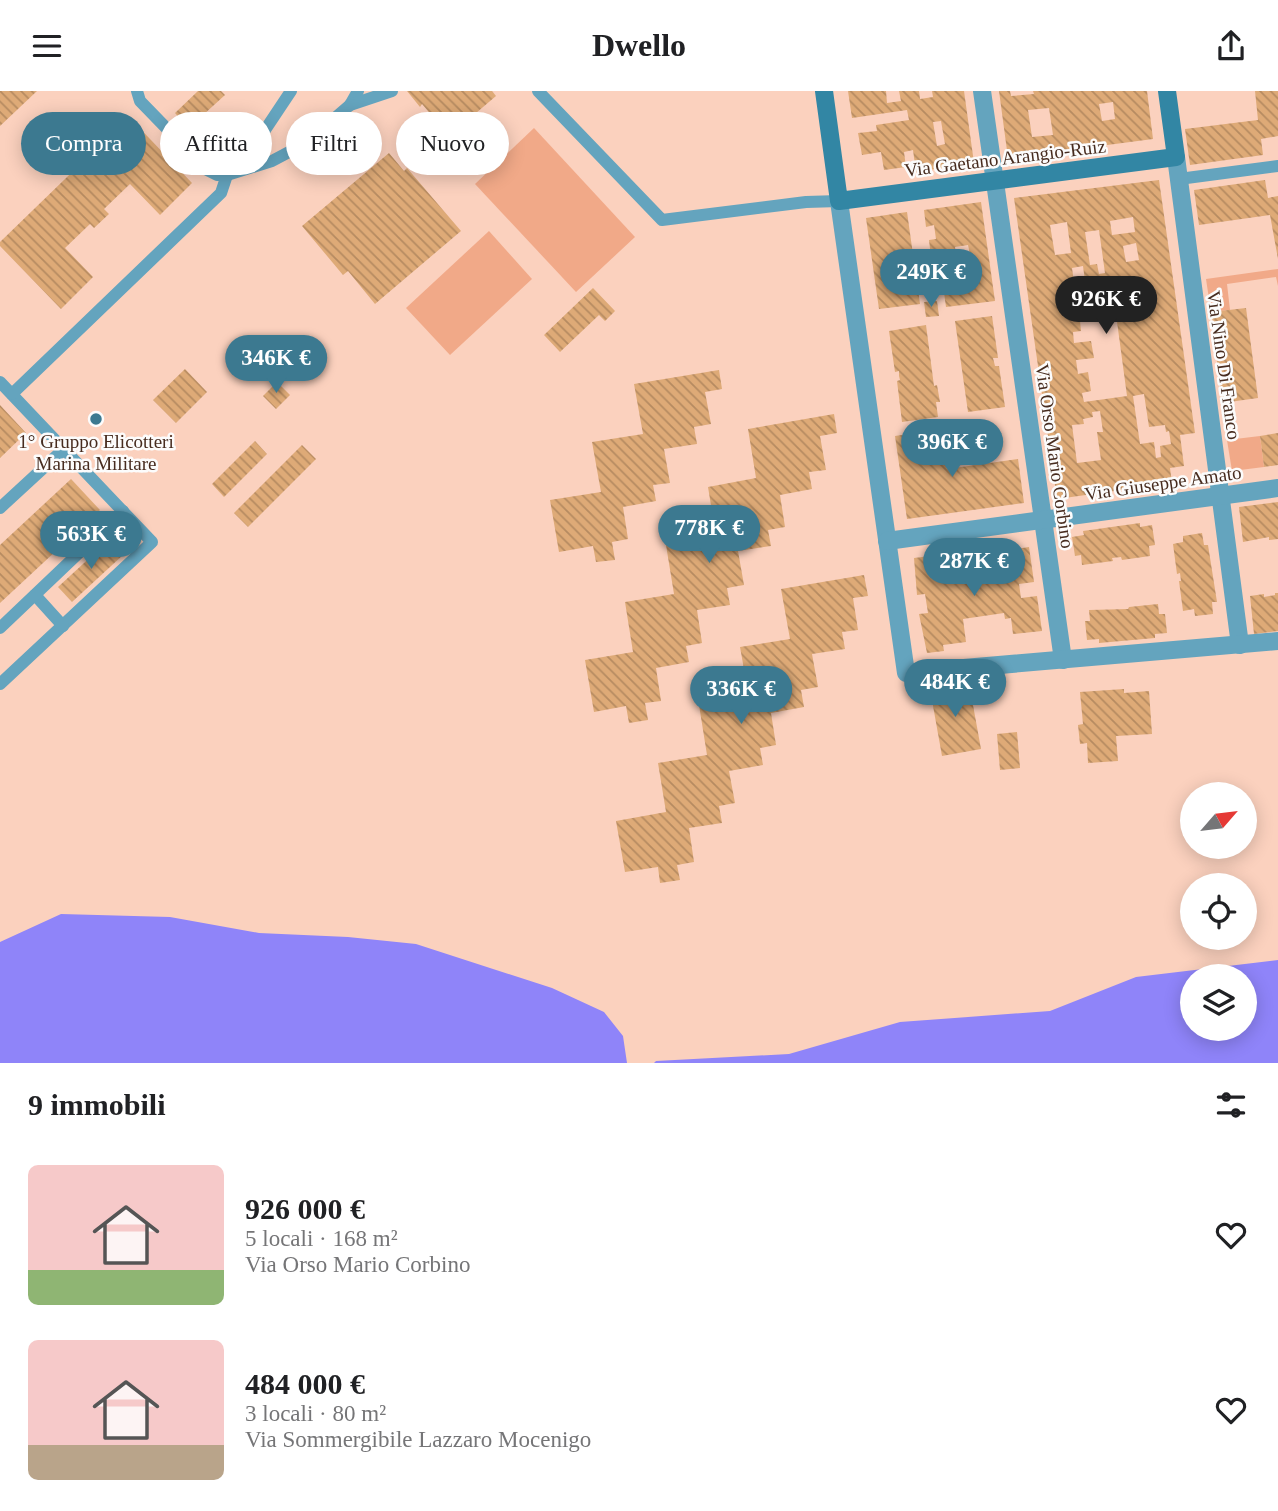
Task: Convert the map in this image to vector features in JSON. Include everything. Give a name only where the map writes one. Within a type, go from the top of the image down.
[{"type":"street","points":[[824,91],[906,673],[1278,641]]},
{"type":"street","name":"Via Orso Mario Corbino","points":[[982,91],[1063,660]]},
{"type":"street","name":"Via Nino Di Franco","points":[[1167,91],[1240,645]]},
{"type":"street","name":"Via Gaetano Arangio-Ruiz","points":[[839,201],[1175,157]]},
{"type":"street","name":"Via Giuseppe Amato","points":[[887,541],[1278,488]]},
{"type":"lane","points":[[137,91],[140,101],[160,122]]},
{"type":"lane","points":[[272,120],[291,91]]},
{"type":"lane","points":[[351,105],[358,91]]},
{"type":"lane","points":[[272,161],[306,143],[351,105],[392,91]]},
{"type":"lane","points":[[538,91],[662,220],[806,202],[839,201]]},
{"type":"lane","points":[[1179,179],[1278,166]]},
{"type":"lane","points":[[12,394],[220,193],[227,175]]},
{"type":"lane","points":[[0,382],[152,542],[0,684]]},
{"type":"lane","points":[[0,508],[64,449]]},
{"type":"lane","points":[[0,628],[123,511]]},
{"type":"lane","points":[[35,595],[63,626]]},
{"type":"shaded area","points":[[534,128],[635,237],[576,292],[475,184],[484,175],[509,175],[509,152]]},
{"type":"shaded area","points":[[489,231],[532,279],[450,355],[406,308]]},
{"type":"shaded area","points":[[1278,269],[1278,286],[1276,277],[1227,284],[1230,310],[1211,312],[1206,279]]},
{"type":"shaded area","points":[[1260,436],[1264,467],[1232,471],[1227,440]]},
{"type":"shaded area","points":[[61,914],[170,917],[259,933],[348,937],[416,944],[552,988],[604,1012],[623,1036],[627,1063],[0,1063],[0,942]]},
{"type":"shaded area","points":[[1278,960],[1278,1063],[654,1063],[789,1054],[900,1022],[1050,1011],[1136,977],[1180,972],[1180,1041],[1257,1041],[1257,964],[1245,964]]},
{"type":"building","points":[[0,91],[37,91],[0,126]]},
{"type":"building","points":[[198,91],[221,91],[225,95],[206,112],[176,112]]},
{"type":"building","points":[[407,91],[492,91],[496,96],[477,112],[429,112],[422,104],[420,107]]},
{"type":"building","points":[[848,91],[886,91],[887,103],[901,101],[899,91],[919,91],[920,99],[933,97],[932,91],[964,91],[974,163],[916,172],[913,150],[904,152],[906,167],[884,170],[881,152],[862,155],[858,133],[877,131],[876,125],[909,120],[907,110],[852,118]],"holes":[[[941,121],[945,144],[937,146],[933,122]]]},
{"type":"building","points":[[999,91],[1010,91],[1011,96],[1034,94],[1033,91],[1147,91],[1153,139],[1008,158]],"holes":[[[1113,102],[1115,119],[1102,121],[1099,104]],[[1049,108],[1053,135],[1032,137],[1028,110]]]},
{"type":"building","points":[[1255,91],[1278,91],[1278,136],[1261,139],[1263,155],[1190,165],[1185,129],[1258,120]]},
{"type":"building","points":[[146,135],[160,149],[160,175],[184,175],[192,183],[160,215],[130,184],[104,209],[109,214],[94,228],[90,224],[65,248],[93,277],[61,309],[0,246],[0,242],[69,175],[146,175]]},
{"type":"building","points":[[389,153],[396,161],[396,175],[413,175],[461,231],[375,304],[348,271],[343,275],[302,226],[363,175],[382,175],[382,159]]},
{"type":"building","points":[[1159,180],[1195,433],[1180,435],[1184,466],[1170,468],[1172,483],[1057,499],[1014,198]],"holes":[[[1133,217],[1135,232],[1112,235],[1110,221]],[[1067,222],[1071,253],[1055,255],[1050,225]],[[1099,230],[1105,273],[1099,274],[1097,264],[1090,265],[1085,232]],[[1136,243],[1139,260],[1126,262],[1123,246]],[[1083,266],[1087,296],[1113,292],[1127,396],[1084,402],[1082,393],[1091,391],[1088,372],[1078,374],[1076,360],[1094,358],[1091,341],[1074,343],[1073,332],[1081,331],[1079,311],[1073,312],[1071,298],[1076,297],[1072,268]],[[1144,394],[1149,427],[1165,425],[1171,444],[1160,446],[1161,457],[1156,458],[1154,442],[1140,444],[1133,396]],[[1100,411],[1103,432],[1097,432],[1101,460],[1077,463],[1072,425],[1084,424],[1083,419],[1093,417],[1092,412]]]},
{"type":"building","points":[[1265,180],[1268,198],[1278,196],[1278,259],[1270,215],[1199,225],[1194,190]]},
{"type":"building","points":[[981,202],[995,301],[946,307],[939,256],[931,257],[929,240],[936,239],[934,225],[926,227],[924,210]],"holes":[[[968,245],[971,259],[957,261],[955,247]]]},
{"type":"building","points":[[907,212],[920,304],[879,309],[866,218]]},
{"type":"building","points":[[593,288],[615,311],[605,321],[599,315],[560,352],[544,335]]},
{"type":"building","points":[[937,301],[939,316],[926,317],[924,302]]},
{"type":"building","points":[[1246,308],[1258,398],[1222,403],[1211,312]]},
{"type":"building","points":[[992,316],[998,358],[993,358],[995,366],[999,366],[1005,407],[968,412],[955,321]]},
{"type":"building","points":[[926,325],[934,386],[937,385],[940,402],[936,402],[938,417],[902,422],[897,381],[900,380],[899,371],[895,372],[889,331]]},
{"type":"building","points":[[185,369],[207,392],[176,423],[153,400]]},
{"type":"building","points":[[719,370],[722,389],[705,392],[711,424],[694,427],[697,444],[664,449],[670,483],[653,485],[656,501],[623,507],[628,539],[612,542],[615,560],[596,562],[593,546],[559,552],[550,500],[601,492],[592,442],[643,434],[634,384]]},
{"type":"building","points":[[277,382],[290,395],[276,409],[263,396]]},
{"type":"building","points":[[0,405],[26,433],[0,458]]},
{"type":"building","points":[[834,414],[837,433],[820,436],[826,470],[809,472],[812,489],[780,495],[785,527],[768,530],[771,546],[738,551],[744,585],[727,588],[730,605],[697,610],[702,643],[686,646],[689,662],[656,668],[661,701],[645,703],[648,720],[629,723],[626,706],[594,712],[585,660],[633,652],[625,602],[674,594],[666,545],[716,536],[708,487],[756,478],[748,429]]},
{"type":"building","points":[[941,429],[947,469],[1018,459],[1024,503],[907,519],[895,436]]},
{"type":"building","points":[[1278,433],[1278,465],[1264,467],[1260,436]]},
{"type":"building","points":[[255,441],[267,454],[224,497],[212,484]]},
{"type":"building","points":[[302,445],[316,459],[248,527],[234,513]]},
{"type":"building","points":[[71,479],[100,510],[0,603],[0,545]]},
{"type":"building","points":[[1278,502],[1278,539],[1269,540],[1269,537],[1243,542],[1239,507]]},
{"type":"building","points":[[1140,523],[1140,527],[1152,525],[1155,545],[1149,546],[1150,556],[1122,560],[1121,557],[1112,558],[1113,561],[1082,565],[1081,555],[1075,556],[1072,537],[1084,535],[1083,531]]},
{"type":"building","points":[[1202,533],[1204,545],[1208,545],[1217,602],[1212,602],[1213,614],[1195,616],[1194,609],[1183,611],[1180,573],[1177,574],[1173,544],[1183,542],[1183,536]]},
{"type":"building","points":[[109,540],[123,555],[72,602],[58,587]]},
{"type":"building","points":[[1029,547],[1034,582],[1019,584],[1021,598],[1037,596],[1042,631],[1013,634],[1011,618],[1005,619],[1004,613],[963,619],[966,642],[943,645],[944,651],[927,653],[919,614],[928,613],[925,594],[917,595],[914,558],[930,556],[931,561],[953,558],[957,581],[999,575],[995,552]]},
{"type":"building","points":[[864,575],[868,596],[853,598],[858,630],[842,632],[845,649],[812,654],[818,687],[801,690],[804,707],[771,713],[776,745],[760,748],[763,765],[729,771],[735,803],[719,806],[722,823],[689,828],[694,862],[677,865],[680,880],[660,883],[658,867],[625,872],[616,821],[666,812],[658,763],[707,755],[699,705],[749,697],[740,647],[790,639],[781,589]]},
{"type":"building","points":[[1278,593],[1278,631],[1254,634],[1250,596],[1264,594],[1264,597]]},
{"type":"building","points":[[1158,604],[1159,614],[1165,614],[1167,633],[1155,634],[1155,638],[1099,643],[1099,639],[1087,640],[1085,621],[1090,621],[1089,610],[1128,609]]},
{"type":"building","points":[[969,683],[981,749],[942,756],[930,689]]},
{"type":"building","points":[[1124,689],[1124,693],[1149,691],[1152,734],[1116,736],[1118,761],[1088,763],[1087,743],[1080,744],[1078,725],[1083,724],[1080,692]]},
{"type":"building","points":[[1017,732],[1020,768],[1000,770],[997,734]]},
{"type":"place","name":"1° Gruppo Elicotteri Marina Militare","points":[[96,419]]}]
